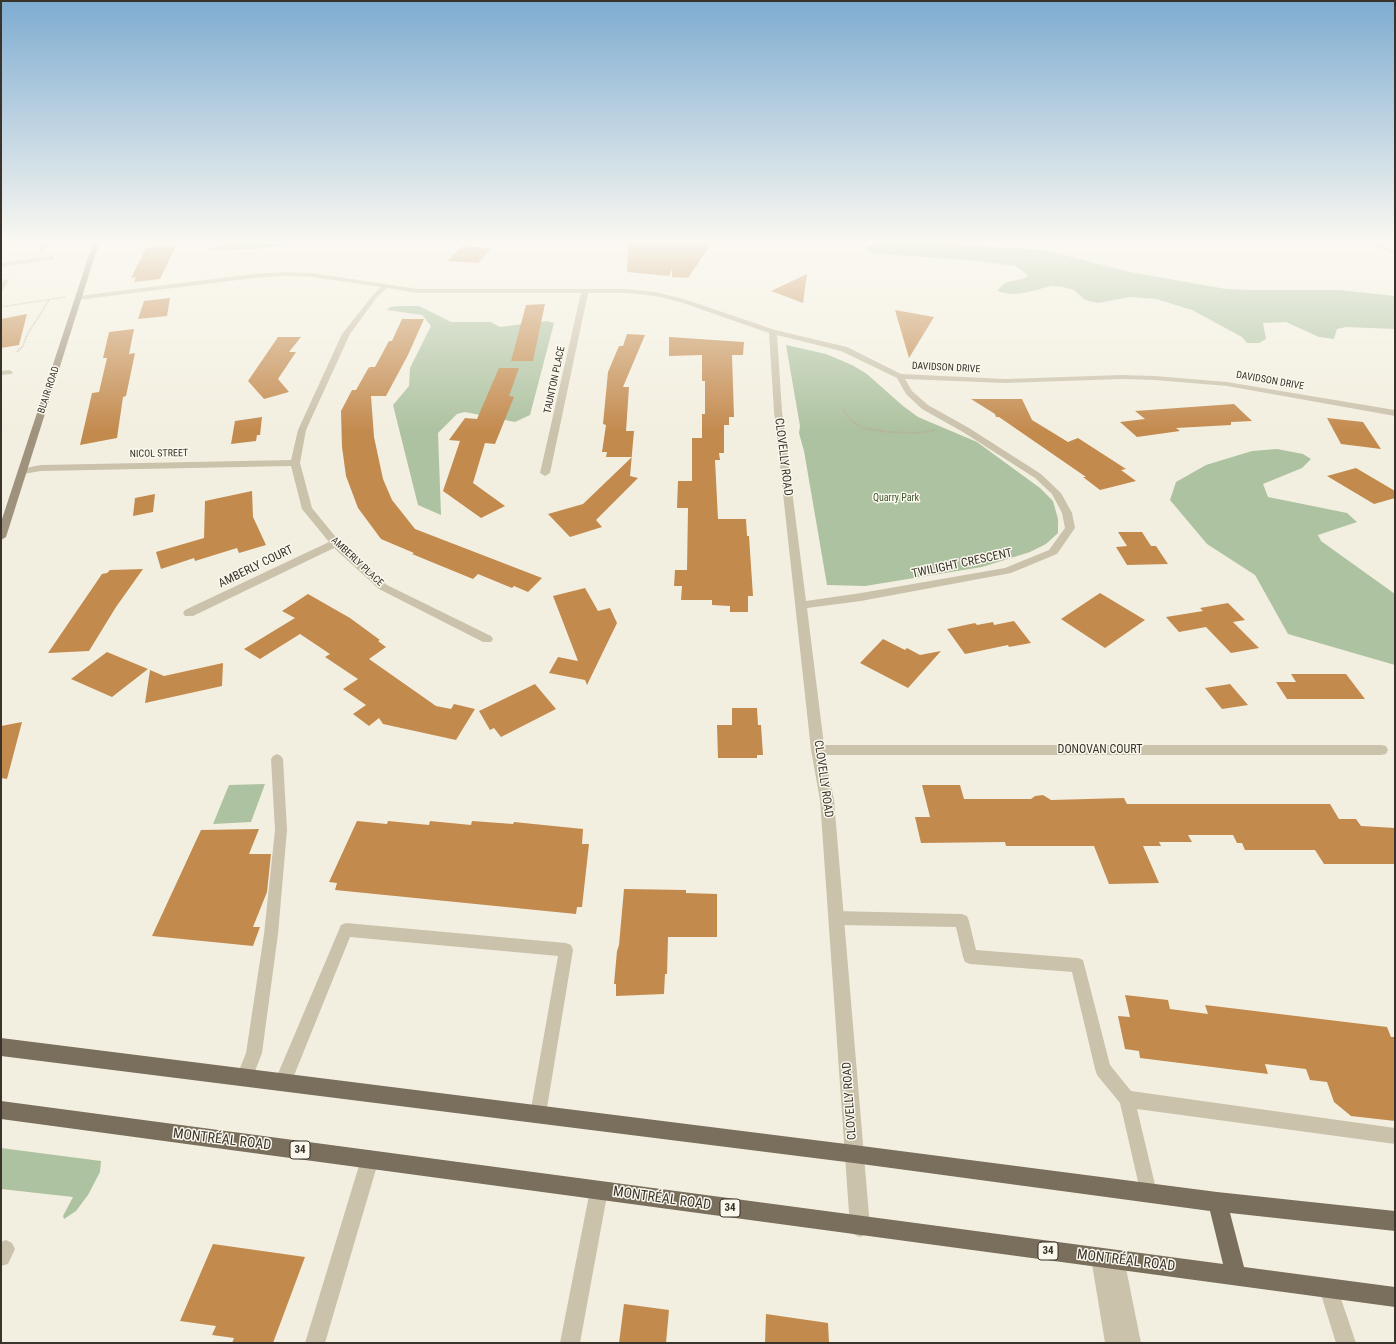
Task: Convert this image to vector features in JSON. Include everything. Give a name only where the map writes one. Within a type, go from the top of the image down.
[{"type":"main road","points":[[1,1047],[854,1154],[1217,1202],[1395,1221]]},
{"type":"main road","name":"MONTRÉAL ROAD","points":[[1,1110],[599,1190],[860,1227],[1395,1297]]},
{"type":"main road","points":[[1217,1202],[1236,1275]]},
{"type":"street","name":"BLAIR ROAD","points":[[1,537],[75,306]]},
{"type":"street","name":"AMBERLY PLACE","points":[[368,306],[346,334],[302,430],[295,463],[308,509],[335,543],[383,587],[487,639]]},
{"type":"street","name":"TAUNTON PLACE","points":[[545,473],[582,306]]},
{"type":"street","name":"DAVIDSON DRIVE","points":[[698,306],[773,332],[844,349],[900,376],[1005,381],[1122,377],[1155,378],[1227,384],[1395,413]]},
{"type":"street","name":"CLOVELLY ROAD","points":[[773,332],[778,411],[818,750],[827,800],[860,1227]]},
{"type":"street","name":"TWILIGHT CRESCENT","points":[[802,605],[861,597],[1008,571],[1053,552],[1070,528],[1067,513],[1056,493],[1038,476],[926,407],[909,392],[900,376]]},
{"type":"street","name":"NICOL STREET","points":[[23,471],[41,468],[295,463]]},
{"type":"street","name":"AMBERLY COURT","points":[[189,613],[335,543]]},
{"type":"street","name":"DONOVAN COURT","points":[[818,750],[1381,750]]},
{"type":"lane","points":[[244,1078],[254,1053],[271,934],[281,830],[277,759]]},
{"type":"lane","points":[[836,918],[962,921],[970,957],[1078,965],[1103,1069],[1127,1099],[1148,1193]]},
{"type":"lane","points":[[283,1082],[346,930],[566,950],[538,1114]]},
{"type":"lane","points":[[1127,1099],[1395,1136]]},
{"type":"lane","points":[[316,1343],[370,1159]]},
{"type":"lane","points":[[570,1343],[599,1190]]},
{"type":"lane","points":[[1108,1259],[1115,1343]]},
{"type":"lane","points":[[1108,1259],[1131,1343]]},
{"type":"lane","points":[[1328,1288],[1346,1343]]},
{"type":"path","points":[[17,352],[23,346],[27,335],[45,306]]},
{"type":"path","points":[[843,409],[849,420],[863,428],[887,432],[919,433],[957,425]]},
{"type":"green space","points":[[419,306],[451,322],[491,322],[500,327],[547,321],[554,323],[530,415],[515,422],[465,412],[457,414],[438,433],[441,515],[418,505],[393,405],[409,386],[410,368],[431,326],[422,315],[387,310],[390,307]]},
{"type":"green space","points":[[1178,306],[1395,306],[1395,329],[1346,327],[1337,329],[1334,339],[1319,337],[1286,322],[1263,323],[1266,339],[1259,343],[1247,343],[1242,337],[1192,310]]},
{"type":"green space","name":"Quarry Park","points":[[786,345],[826,354],[852,365],[867,374],[903,406],[918,417],[977,442],[1040,488],[1053,501],[1058,519],[1058,533],[1046,544],[1030,552],[982,567],[865,586],[827,585],[804,451],[799,433],[800,426]]},
{"type":"green space","points":[[1277,449],[1303,454],[1311,459],[1302,468],[1263,484],[1268,497],[1347,513],[1357,522],[1318,535],[1321,541],[1395,594],[1395,665],[1288,634],[1255,575],[1207,544],[1170,500],[1176,482],[1206,465],[1252,451]]},
{"type":"green space","points":[[265,784],[251,822],[213,824],[229,785]]},
{"type":"green space","points":[[1,1148],[101,1161],[100,1172],[88,1195],[76,1211],[64,1219],[63,1216],[73,1197],[1,1189]]},
{"type":"building","points":[[142,306],[169,306],[167,316],[138,319]]},
{"type":"building","points":[[526,306],[545,306],[533,361],[511,361]]},
{"type":"building","points":[[895,310],[934,317],[909,358]]},
{"type":"building","points":[[27,314],[19,345],[1,348],[1,319]]},
{"type":"building","points":[[402,319],[424,319],[408,355],[386,396],[371,396],[374,437],[383,479],[392,500],[415,529],[542,578],[528,592],[514,586],[512,588],[478,574],[473,579],[412,554],[414,553],[381,539],[358,508],[346,476],[342,447],[341,411],[352,390],[356,390],[369,367],[369,369],[370,367],[375,367],[389,341],[392,341]]},
{"type":"building","points":[[134,329],[129,354],[135,353],[126,396],[123,397],[117,438],[80,445],[92,393],[99,392],[107,358],[103,358],[109,332]]},
{"type":"building","points":[[627,334],[645,335],[623,387],[629,387],[626,431],[634,431],[632,457],[606,457],[607,452],[602,452],[606,425],[603,424],[608,372],[619,346],[623,346]]},
{"type":"building","points":[[278,337],[301,337],[289,352],[296,352],[278,379],[289,392],[264,399],[248,381]]},
{"type":"building","points":[[669,337],[744,342],[743,355],[732,355],[734,417],[729,417],[729,425],[724,425],[724,453],[719,453],[720,460],[715,460],[718,519],[746,519],[747,536],[749,536],[753,596],[748,596],[748,612],[730,612],[730,606],[712,605],[712,600],[681,600],[682,586],[674,586],[675,570],[687,570],[688,508],[677,508],[678,481],[692,481],[692,438],[702,438],[702,414],[705,414],[705,381],[702,381],[702,355],[669,356]]},
{"type":"building","points":[[499,368],[519,368],[509,396],[514,397],[495,444],[485,443],[473,483],[505,506],[481,518],[443,491],[460,441],[449,440],[465,418],[477,419]]},
{"type":"building","points":[[971,399],[1022,399],[1032,420],[1068,442],[1078,438],[1126,469],[1121,470],[1136,481],[1100,490],[1083,477],[1086,477]]},
{"type":"building","points":[[1234,404],[1252,421],[1231,422],[1231,425],[1176,428],[1180,431],[1137,437],[1120,422],[1145,419],[1135,411]]},
{"type":"building","points":[[262,417],[260,435],[257,435],[256,441],[231,444],[235,421]]},
{"type":"building","points":[[1327,418],[1363,422],[1381,449],[1341,444]]},
{"type":"building","points":[[632,457],[630,476],[638,478],[596,520],[602,527],[570,537],[548,514],[583,504]]},
{"type":"building","points":[[1356,468],[1395,491],[1395,498],[1374,504],[1327,476]]},
{"type":"building","points":[[252,491],[253,517],[266,545],[239,553],[237,548],[195,561],[194,558],[161,569],[156,552],[204,538],[205,501]]},
{"type":"building","points":[[155,494],[153,512],[133,516],[135,498]]},
{"type":"building","points":[[1118,532],[1142,532],[1151,546],[1156,546],[1168,564],[1127,565],[1116,547],[1127,546]]},
{"type":"building","points":[[143,569],[116,607],[89,651],[48,653],[102,574],[107,573],[110,570]]},
{"type":"building","points":[[585,588],[598,611],[610,608],[617,623],[587,685],[585,680],[549,673],[558,657],[578,661],[553,596]]},
{"type":"building","points":[[1100,593],[1145,620],[1105,648],[1061,619]]},
{"type":"building","points":[[308,594],[350,618],[380,640],[378,641],[386,647],[369,659],[436,706],[451,709],[454,704],[475,709],[456,740],[383,724],[379,718],[369,726],[353,714],[366,705],[343,689],[358,679],[325,657],[330,654],[300,634],[260,659],[244,649],[295,618],[282,611]]},
{"type":"building","points":[[1228,603],[1245,620],[1233,622],[1259,648],[1231,653],[1206,627],[1179,632],[1166,617],[1203,611],[1200,608]]},
{"type":"building","points":[[1014,621],[1031,643],[1009,647],[1008,645],[965,654],[947,629],[975,623],[977,625],[993,622],[994,625]]},
{"type":"building","points":[[883,639],[905,650],[907,648],[920,655],[941,651],[908,688],[860,663]]},
{"type":"building","points":[[107,652],[148,669],[112,697],[71,679]]},
{"type":"building","points":[[223,663],[222,686],[145,703],[150,670],[164,676]]},
{"type":"building","points":[[1291,674],[1346,674],[1365,699],[1287,699],[1276,682],[1296,682]]},
{"type":"building","points":[[535,684],[556,709],[501,737],[494,728],[490,730],[479,711]]},
{"type":"building","points":[[1230,684],[1248,705],[1222,709],[1205,688]]},
{"type":"building","points":[[732,708],[757,708],[758,725],[761,725],[763,755],[757,755],[757,758],[718,758],[717,725],[732,725]]},
{"type":"building","points":[[22,722],[7,779],[1,778],[1,726]]},
{"type":"building","points":[[922,785],[960,785],[964,799],[1031,799],[1035,796],[1043,795],[1051,800],[1124,798],[1127,804],[1330,804],[1339,819],[1356,819],[1361,826],[1395,828],[1395,864],[1324,864],[1315,850],[1245,850],[1242,843],[1237,843],[1233,835],[1188,835],[1192,842],[1159,842],[1161,846],[1143,846],[1159,883],[1109,884],[1094,846],[1006,846],[1005,842],[921,843],[915,817],[930,817]]},
{"type":"building","points":[[357,821],[387,824],[388,821],[429,825],[430,821],[471,825],[472,821],[513,824],[514,822],[583,829],[582,844],[589,844],[582,907],[577,907],[576,914],[335,890],[337,883],[329,882]]},
{"type":"building","points":[[259,829],[249,854],[271,854],[267,892],[253,927],[260,927],[253,946],[152,936],[201,830]]},
{"type":"building","points":[[624,889],[686,890],[686,893],[717,894],[717,937],[668,937],[667,974],[665,974],[664,994],[616,996],[616,984],[614,984]]},
{"type":"building","points":[[1125,995],[1168,1000],[1170,1009],[1208,1014],[1205,1005],[1387,1027],[1391,1037],[1395,1037],[1395,1121],[1351,1116],[1334,1102],[1327,1082],[1310,1080],[1306,1069],[1265,1064],[1268,1074],[1140,1058],[1139,1051],[1125,1049],[1118,1016],[1130,1017]]},
{"type":"building","points":[[213,1244],[305,1257],[273,1343],[232,1343],[234,1338],[212,1335],[216,1326],[180,1321]]},
{"type":"building","points":[[624,1304],[669,1310],[666,1343],[619,1343]]},
{"type":"building","points":[[766,1314],[828,1323],[829,1343],[765,1343]]}]
